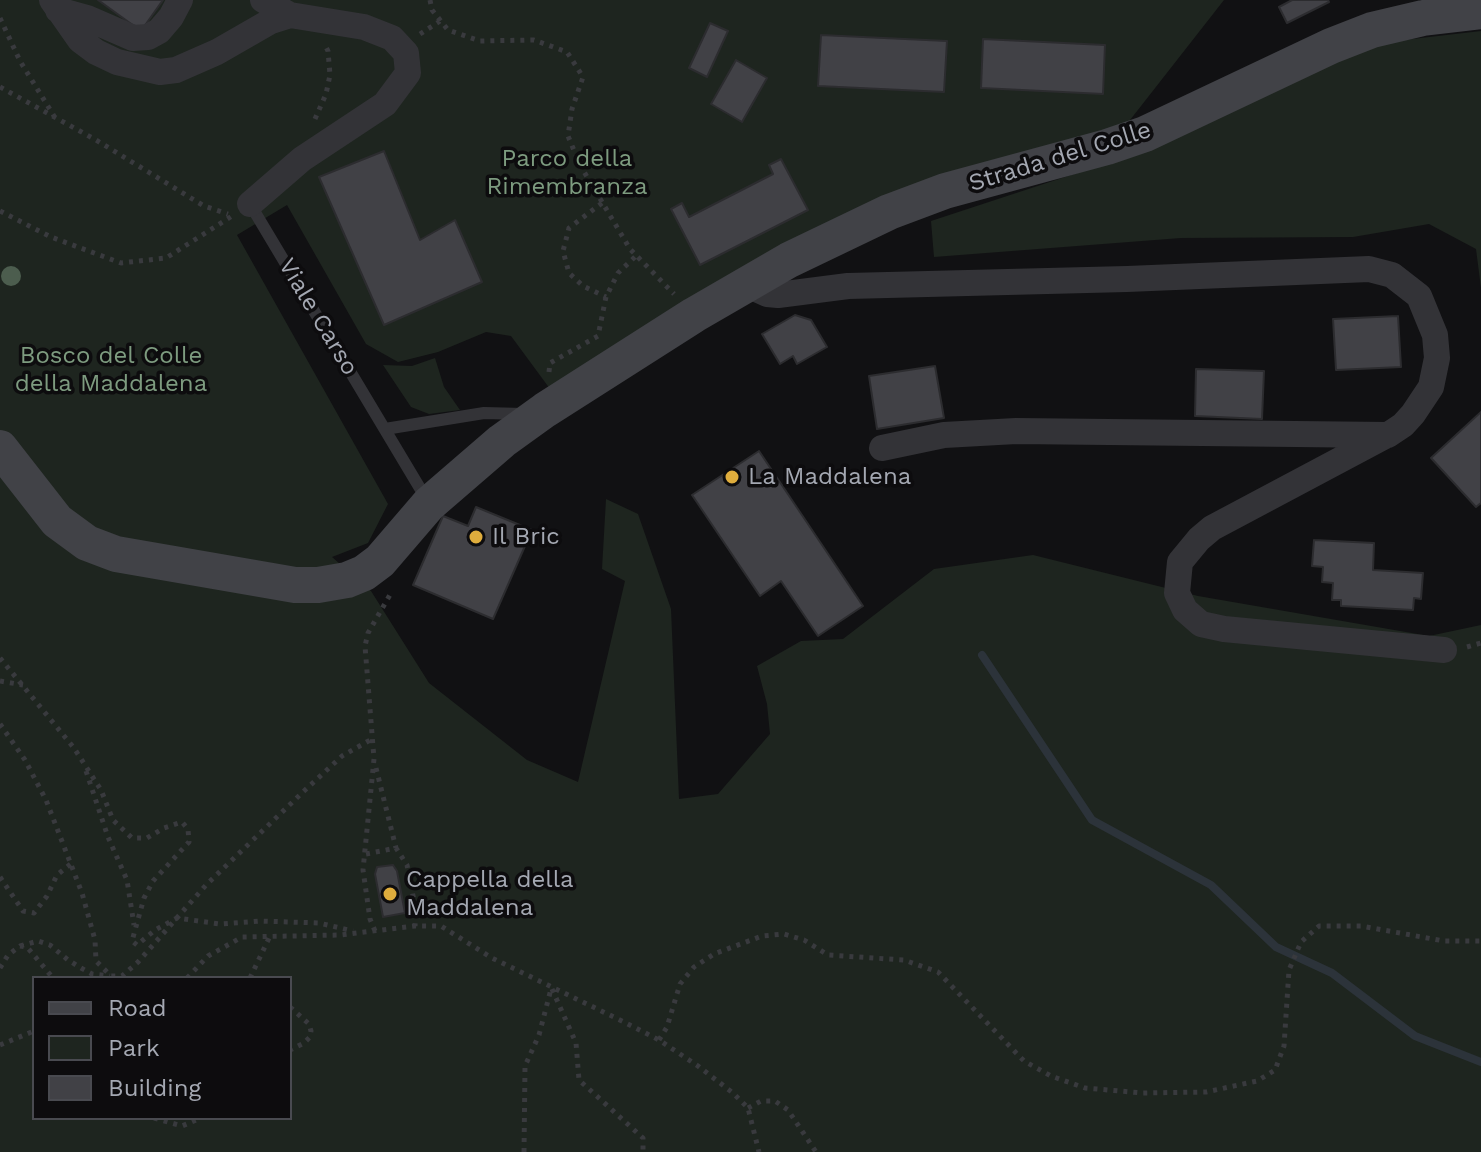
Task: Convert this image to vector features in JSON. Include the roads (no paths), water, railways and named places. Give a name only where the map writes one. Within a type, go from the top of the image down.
[{"type":"street","points":[[55,5],[133,38],[148,37],[159,31],[180,0]]},
{"type":"street","points":[[242,210],[302,159],[385,104],[408,73],[406,53],[392,38],[364,27],[301,17],[263,0]]},
{"type":"street","points":[[55,5],[80,40],[96,52],[117,62],[160,72],[176,70],[217,52],[271,21],[301,17]]},
{"type":"street","name":"Strada del Colle","points":[[0,448],[57,521],[87,543],[116,554],[295,585],[347,580],[364,573],[380,561],[429,504],[502,441],[694,315],[789,260],[889,212],[945,191],[1145,134],[1331,46],[1372,30],[1423,18],[1481,11]]},
{"type":"street","points":[[747,285],[767,294],[778,295],[848,286],[1369,269],[1392,275],[1419,296],[1435,335],[1437,358],[1431,387],[1413,414],[1388,435],[1212,528],[1180,562],[1177,593],[1185,610],[1201,624],[1224,629],[1444,650]]},
{"type":"street","points":[[882,448],[944,435],[1016,431],[1388,435]]},
{"type":"lane","name":"Viale Carso","points":[[242,210],[385,429],[429,504]]},
{"type":"lane","points":[[385,429],[484,413],[540,414]]},
{"type":"waterway","points":[[982,655],[1092,820],[1211,885],[1276,947],[1332,973],[1415,1036],[1481,1062]]},
{"type":"place","name":"La Maddalena","points":[[732,477]]},
{"type":"place","name":"Il Bric","points":[[476,537]]},
{"type":"place","name":"Cappella della Maddalena","points":[[390,894]]},
{"type":"park label","name":"Parco della Rimembranza","points":[[567,173]]},
{"type":"park label","name":"Bosco del Colle della Maddalena","points":[[111,370]]}]
